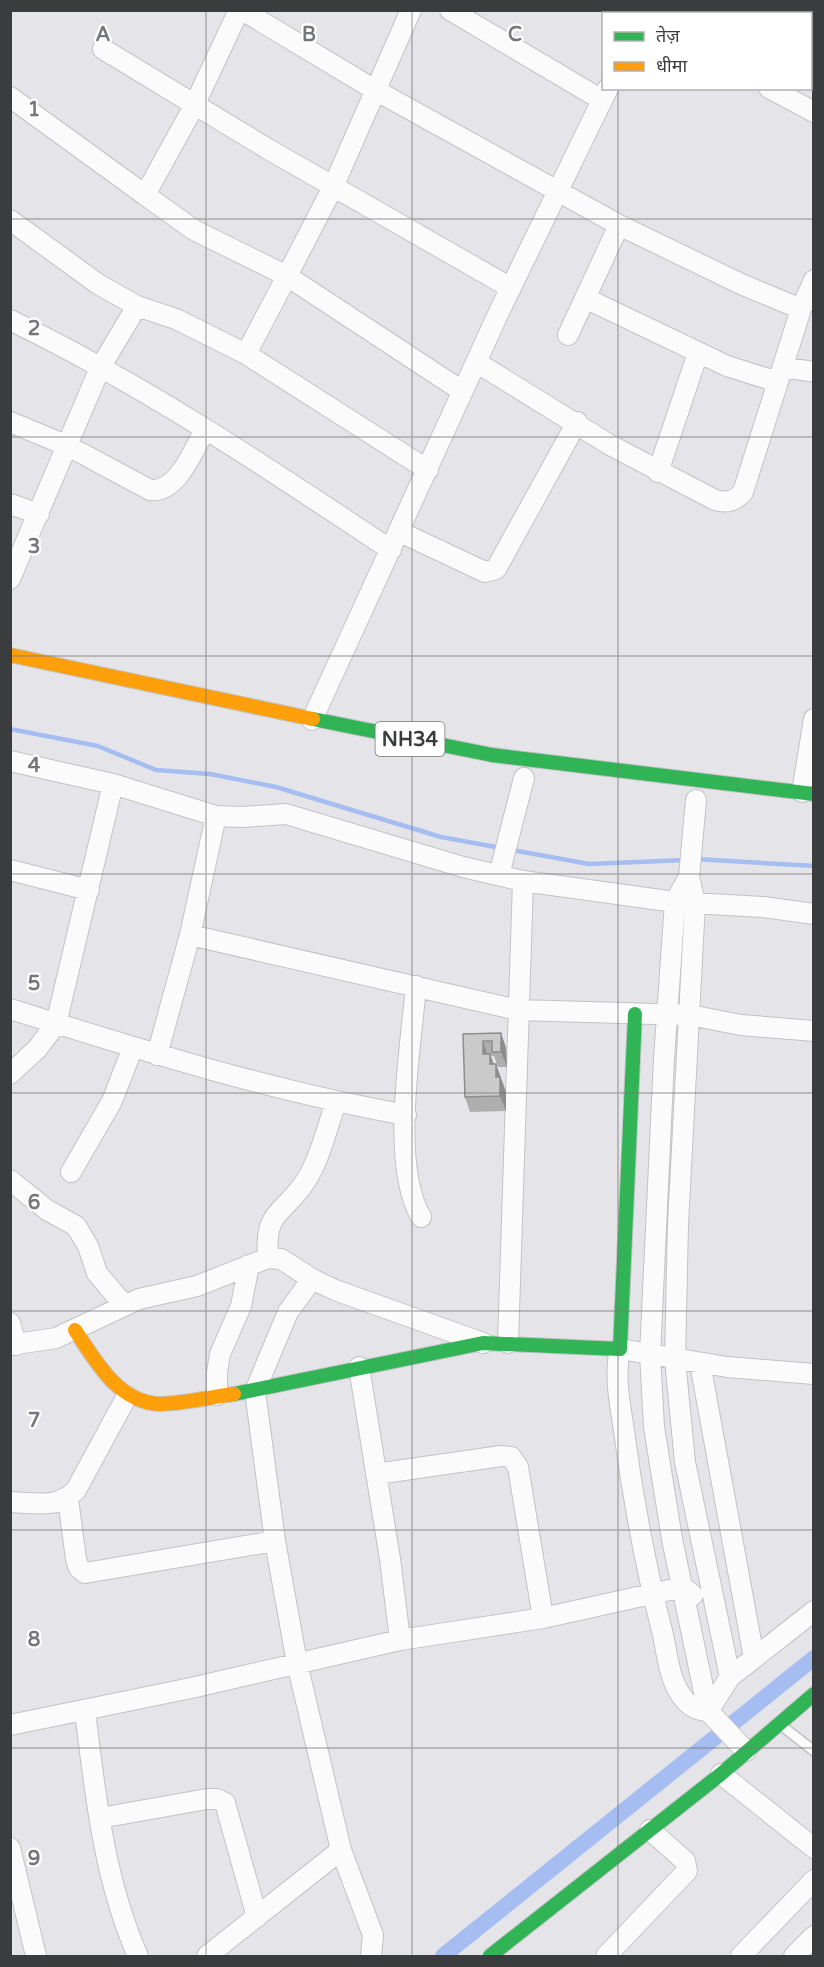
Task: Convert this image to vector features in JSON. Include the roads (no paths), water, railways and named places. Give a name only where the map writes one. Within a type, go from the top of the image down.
[{"type":"main road","name":"NH34","points":[[10,655],[312,720],[492,755],[808,793]]},
{"type":"main road","points":[[505,776],[530,779]]},
{"type":"main road","points":[[75,1330],[112,1382],[127,1396],[143,1402],[159,1404],[255,1391],[359,1367],[483,1343],[620,1349],[635,1014]]},
{"type":"main road","points":[[490,1956],[722,1774],[742,1747],[778,1723],[813,1694]]},
{"type":"street","points":[[145,195],[194,106],[240,10],[375,90],[558,189],[619,225],[741,284],[801,309]]},
{"type":"street","points":[[246,354],[333,187],[411,10]]},
{"type":"street","points":[[312,720],[428,470],[462,391],[605,94],[450,10]]},
{"type":"street","points":[[103,49],[194,106],[511,288]]},
{"type":"street","points":[[773,90],[813,112]]},
{"type":"street","points":[[10,97],[194,230],[287,276],[462,391]]},
{"type":"street","points":[[10,220],[98,284],[137,306],[176,319],[246,354],[428,470]]},
{"type":"street","points":[[568,335],[619,225]]},
{"type":"street","points":[[476,362],[658,472],[715,500],[725,502],[737,499],[743,492],[801,309],[813,280]]},
{"type":"street","points":[[585,298],[698,353],[757,377],[813,372]]},
{"type":"street","points":[[10,579],[100,368],[137,306]]},
{"type":"street","points":[[10,320],[100,368],[205,430],[391,550]]},
{"type":"street","points":[[658,472],[698,353]]},
{"type":"street","points":[[10,422],[68,446],[150,490],[158,491],[172,483],[205,430]]},
{"type":"street","points":[[399,532],[485,572],[496,569],[576,422]]},
{"type":"street","points":[[10,504],[39,514]]},
{"type":"street","points":[[808,793],[813,719]]},
{"type":"street","points":[[10,760],[113,784],[216,816],[286,814],[523,881],[675,902],[763,907],[813,914]]},
{"type":"street","points":[[499,875],[511,828],[530,779]]},
{"type":"street","points":[[10,1074],[37,1049],[56,1024],[113,784]]},
{"type":"street","points":[[696,800],[689,877],[696,903],[678,1224],[675,1360],[685,1462],[730,1677]]},
{"type":"street","points":[[157,1055],[190,935],[216,816]]},
{"type":"street","points":[[10,870],[89,890]]},
{"type":"street","points":[[689,877],[675,902],[667,1014],[650,1355],[654,1427],[672,1539],[711,1715]]},
{"type":"street","points":[[508,1343],[523,881]]},
{"type":"street","points":[[190,935],[518,1010],[690,1015],[741,1025],[813,1031]]},
{"type":"street","points":[[416,986],[406,1115],[408,1187],[421,1216]]},
{"type":"street","points":[[10,1009],[157,1055],[336,1102],[406,1115]]},
{"type":"street","points":[[71,1172],[112,1101],[133,1047]]},
{"type":"street","points":[[268,1258],[269,1225],[277,1211],[305,1181],[315,1161],[336,1102]]},
{"type":"street","points":[[10,1180],[46,1210],[76,1226],[88,1246],[97,1274],[124,1305]]},
{"type":"street","points":[[10,1323],[13,1345],[56,1338],[124,1305],[148,1296],[197,1286],[268,1258],[281,1259],[312,1279],[483,1343]]},
{"type":"street","points":[[217,1395],[220,1354],[241,1306],[249,1265]]},
{"type":"street","points":[[312,1279],[298,1295],[288,1312],[255,1391],[275,1541],[297,1663],[341,1850],[373,1935],[371,1956]]},
{"type":"street","points":[[742,1747],[711,1715],[690,1706],[678,1691],[652,1594],[631,1481],[617,1376],[620,1349],[675,1360],[813,1374]]},
{"type":"street","points":[[700,1363],[754,1658]]},
{"type":"street","points":[[359,1367],[400,1640]]},
{"type":"street","points":[[10,1502],[45,1504],[68,1499],[76,1490],[127,1396]]},
{"type":"street","points":[[376,1474],[501,1456],[511,1457],[518,1467],[543,1618]]},
{"type":"street","points":[[68,1499],[75,1559],[79,1568],[84,1572],[93,1573],[275,1541]]},
{"type":"street","points":[[10,1725],[85,1711],[400,1640],[543,1618],[683,1587]]},
{"type":"street","points":[[683,1587],[693,1595],[712,1595]]},
{"type":"street","points":[[711,1715],[730,1677],[813,1611]]},
{"type":"street","points":[[85,1711],[100,1818],[116,1893],[138,1956]]},
{"type":"street","points":[[722,1774],[813,1848]]},
{"type":"street","points":[[100,1818],[207,1799],[217,1798],[225,1803],[256,1917]]},
{"type":"street","points":[[606,1956],[687,1871],[685,1861],[650,1830]]},
{"type":"street","points":[[10,1848],[36,1956]]},
{"type":"street","points":[[207,1956],[341,1850]]},
{"type":"street","points":[[741,1956],[813,1880]]},
{"type":"street","points":[[794,1956],[813,1935]]},
{"type":"lane","points":[[778,1723],[813,1751]]},
{"type":"waterway","points":[[10,729],[98,746],[156,770],[210,774],[276,787],[441,837],[501,848]]},
{"type":"waterway","points":[[512,850],[589,864],[685,860]]},
{"type":"waterway","points":[[696,859],[814,866]]},
{"type":"waterway","points":[[443,1956],[814,1658]]}]
